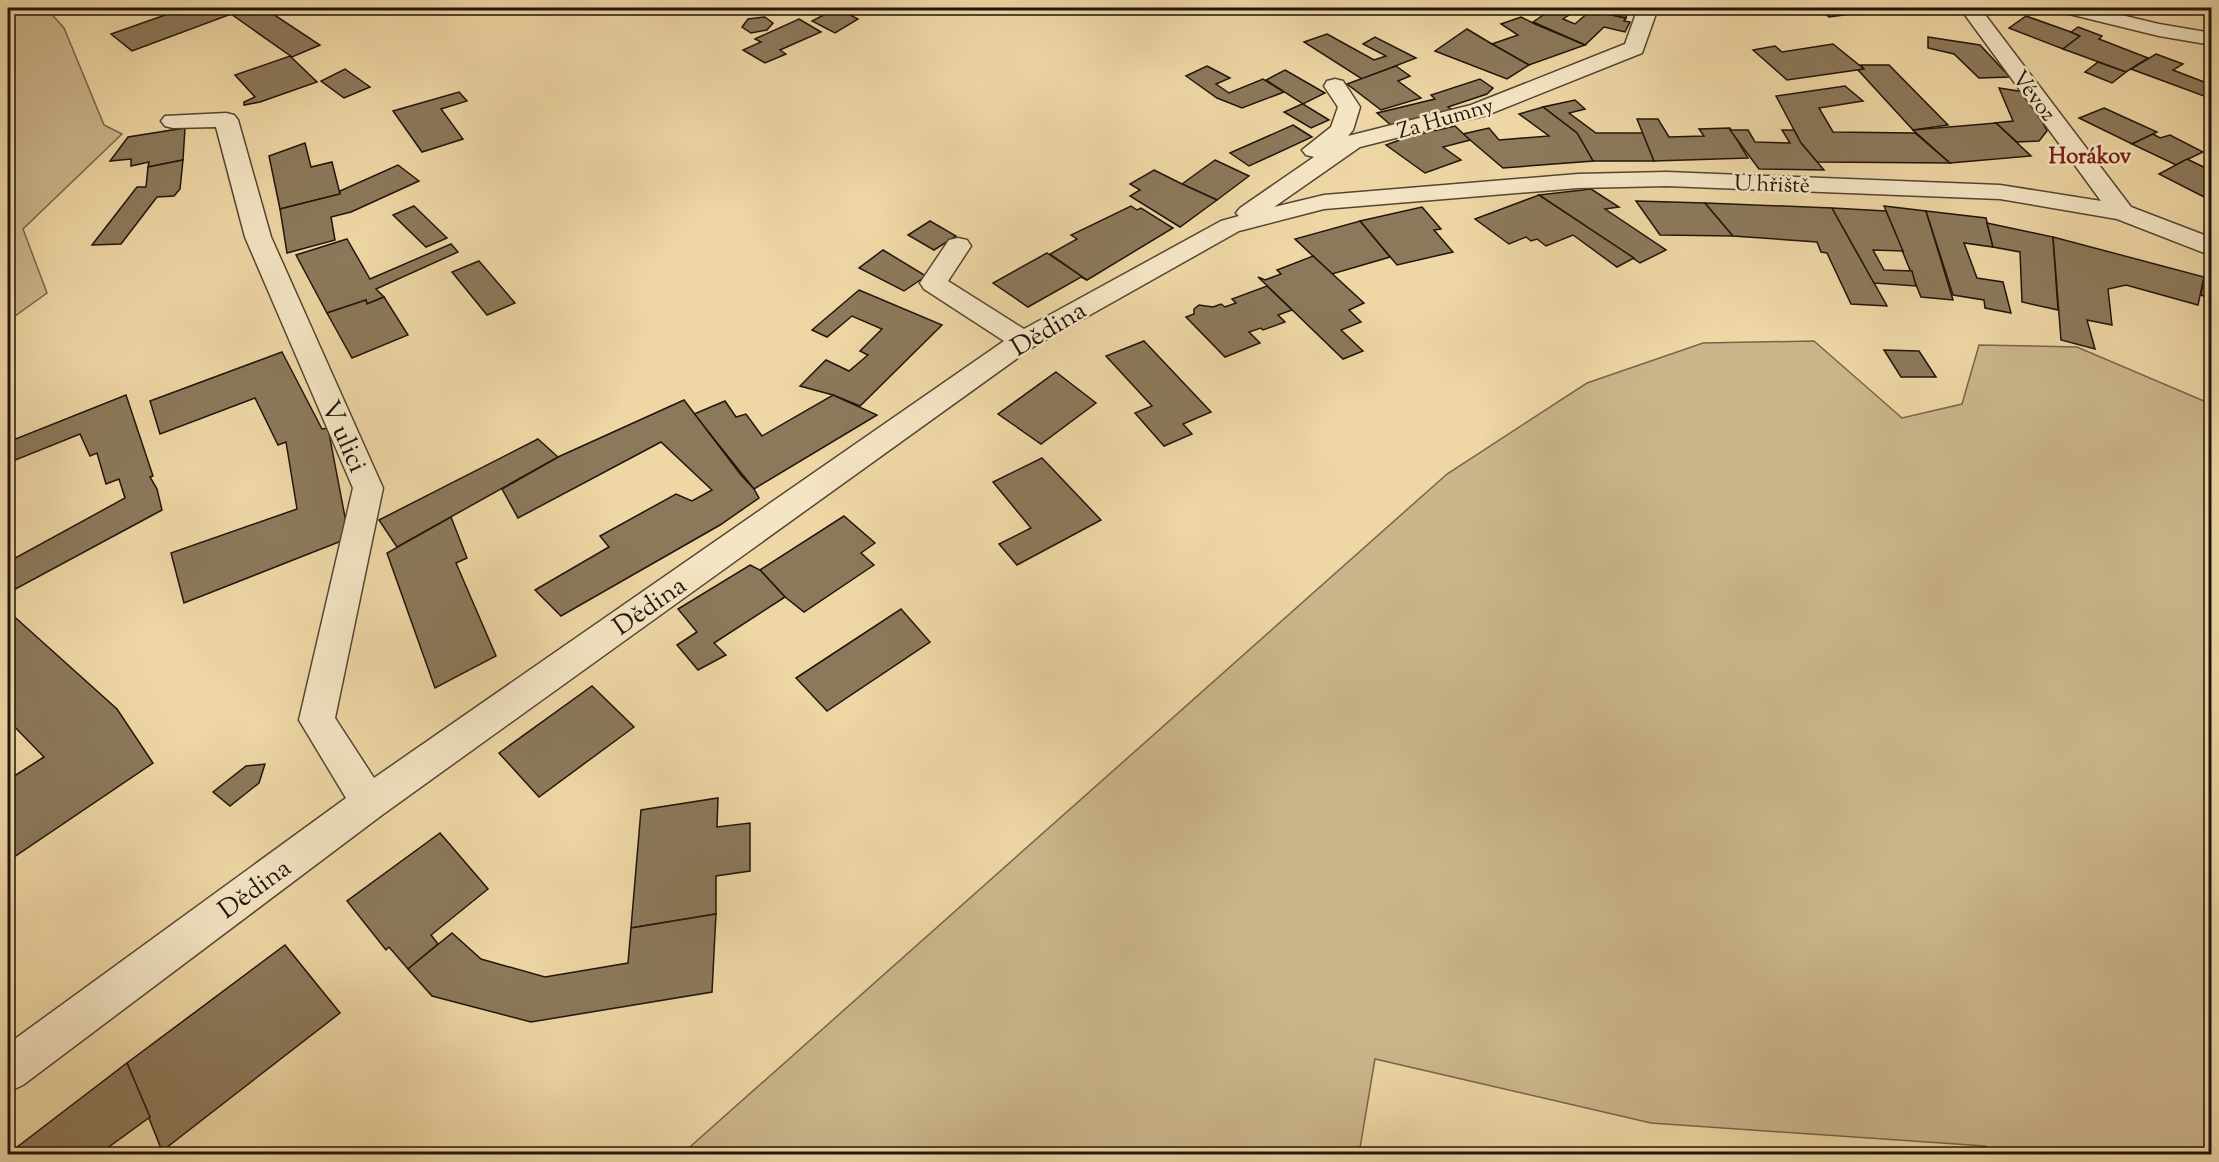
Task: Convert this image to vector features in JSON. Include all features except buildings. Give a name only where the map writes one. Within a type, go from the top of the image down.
[{"type":"street","name":"Za Humny","points":[[1230,226],[1352,142],[1479,110],[1634,48],[1648,8]]},
{"type":"street","name":"Vévoz","points":[[1970,8],[2122,212]]},
{"type":"street","points":[[2068,8],[2159,30],[2211,39]]},
{"type":"street","points":[[1230,226],[1295,164],[1341,130],[1349,107],[1335,86]]},
{"type":"street","name":"V ulici","points":[[172,121],[226,120],[258,237],[368,488],[317,720],[369,803]]},
{"type":"street","name":"U hřiště","points":[[1324,202],[1578,181],[1667,179],[2000,192],[2122,212],[2180,233],[2211,248]]},
{"type":"street","name":"Dědina","points":[[8,1070],[369,803],[1023,340],[1230,226],[1324,202]]},
{"type":"street","points":[[958,246],[933,283],[1023,340]]},
{"type":"shaded area","points":[[8,8],[46,8],[64,28],[104,125],[122,134],[23,229],[47,293],[8,321]]},
{"type":"shaded area","points":[[1814,341],[1902,418],[1962,404],[1979,345],[2077,347],[2211,404],[2211,1154],[1999,1154],[1985,1146],[1651,1123],[1375,1059],[1359,1154],[682,1154],[1447,474],[1587,383],[1703,343]]},
{"type":"district","name":"Horákov","points":[[2090,155]]}]
